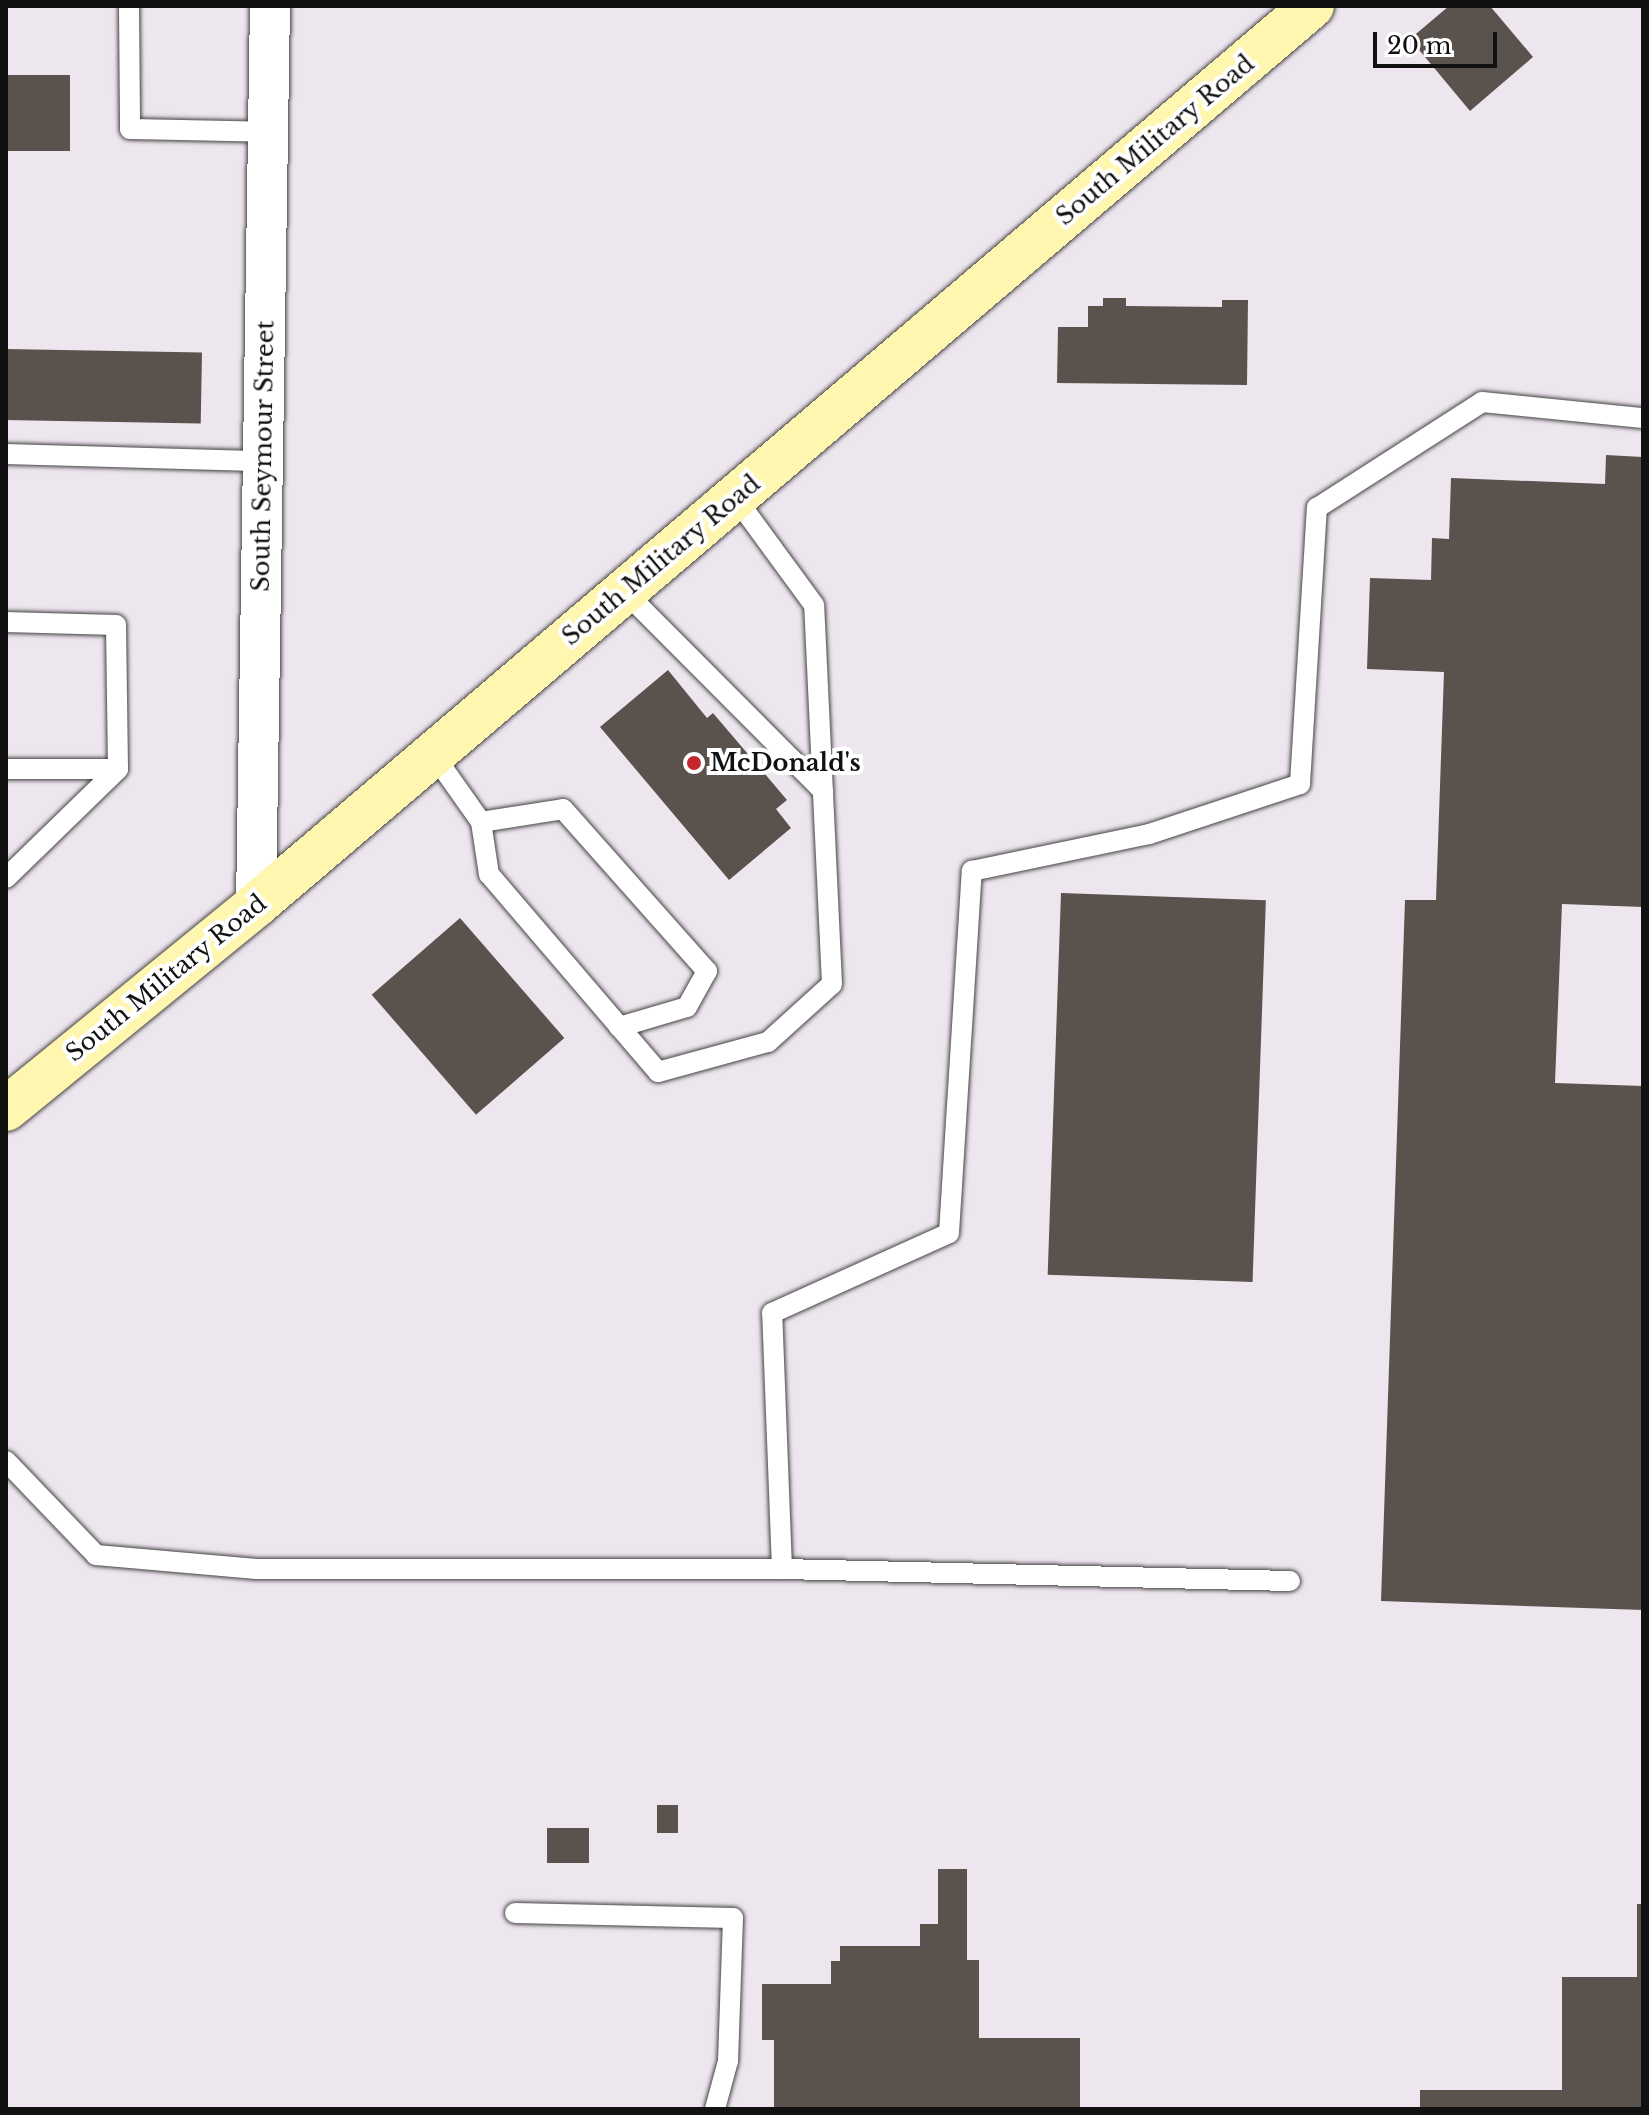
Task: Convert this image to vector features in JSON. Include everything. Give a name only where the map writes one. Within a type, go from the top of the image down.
[{"type":"main road","name":"South Military Road","points":[[6,1109],[256,905],[1312,6]]},
{"type":"street","name":"South Seymour Street","points":[[256,905],[270,6]]},
{"type":"lane","points":[[129,6],[130,129],[268,132]]},
{"type":"lane","points":[[782,1569],[772,1313],[949,1233],[972,871],[1149,834],[1300,784],[1317,508],[1482,402],[1643,418]]},
{"type":"lane","points":[[6,454],[263,461]]},
{"type":"lane","points":[[433,754],[481,822],[489,874],[658,1072],[768,1042],[832,984],[814,605],[735,497]]},
{"type":"lane","points":[[624,591],[823,791]]},
{"type":"lane","points":[[6,622],[116,625],[118,769],[6,878]]},
{"type":"lane","points":[[6,769],[118,769]]},
{"type":"lane","points":[[481,822],[563,809],[707,971],[687,1007],[619,1027]]},
{"type":"lane","points":[[6,1461],[96,1555],[256,1569],[782,1569],[1290,1581]]},
{"type":"lane","points":[[515,1913],[733,1918],[728,2061],[715,2109]]},
{"type":"shaded area","points":[[6,6],[1643,6],[1643,2109],[6,2109]]},
{"type":"building","points":[[1449,6],[1490,6],[1533,57],[1470,111],[1410,39]]},
{"type":"building","points":[[6,75],[70,75],[70,151],[6,151]]},
{"type":"building","points":[[1103,298],[1126,298],[1126,306],[1222,307],[1222,300],[1248,300],[1247,385],[1057,383],[1058,327],[1088,327],[1088,306],[1103,306]]},
{"type":"building","points":[[6,349],[202,352],[201,423],[6,420]]},
{"type":"building","points":[[1606,455],[1643,457],[1643,907],[1562,904],[1555,1083],[1643,1086],[1643,1610],[1381,1601],[1405,900],[1436,900],[1444,672],[1367,669],[1370,578],[1431,580],[1432,538],[1449,539],[1451,478],[1605,484]]},
{"type":"building","name":"McDonald's","points":[[668,670],[707,718],[713,713],[787,800],[776,809],[791,828],[729,880],[600,727]]},
{"type":"building","points":[[1061,893],[1266,900],[1253,1282],[1048,1275]]},
{"type":"building","points":[[460,918],[564,1038],[476,1115],[372,995]]},
{"type":"building","points":[[657,1805],[678,1805],[678,1833],[657,1833]]},
{"type":"building","points":[[547,1828],[589,1828],[589,1863],[547,1863]]},
{"type":"building","points":[[938,1869],[967,1869],[967,1960],[979,1960],[979,2038],[1080,2038],[1080,2109],[774,2109],[774,2040],[762,2040],[762,1984],[831,1984],[831,1961],[840,1961],[840,1946],[920,1946],[920,1924],[938,1924]]},
{"type":"building","points":[[1637,1904],[1643,1904],[1643,2109],[1420,2109],[1420,2090],[1562,2090],[1562,1977],[1637,1977]]},
{"type":"place","name":"McDonald's","points":[[694,763]]}]
